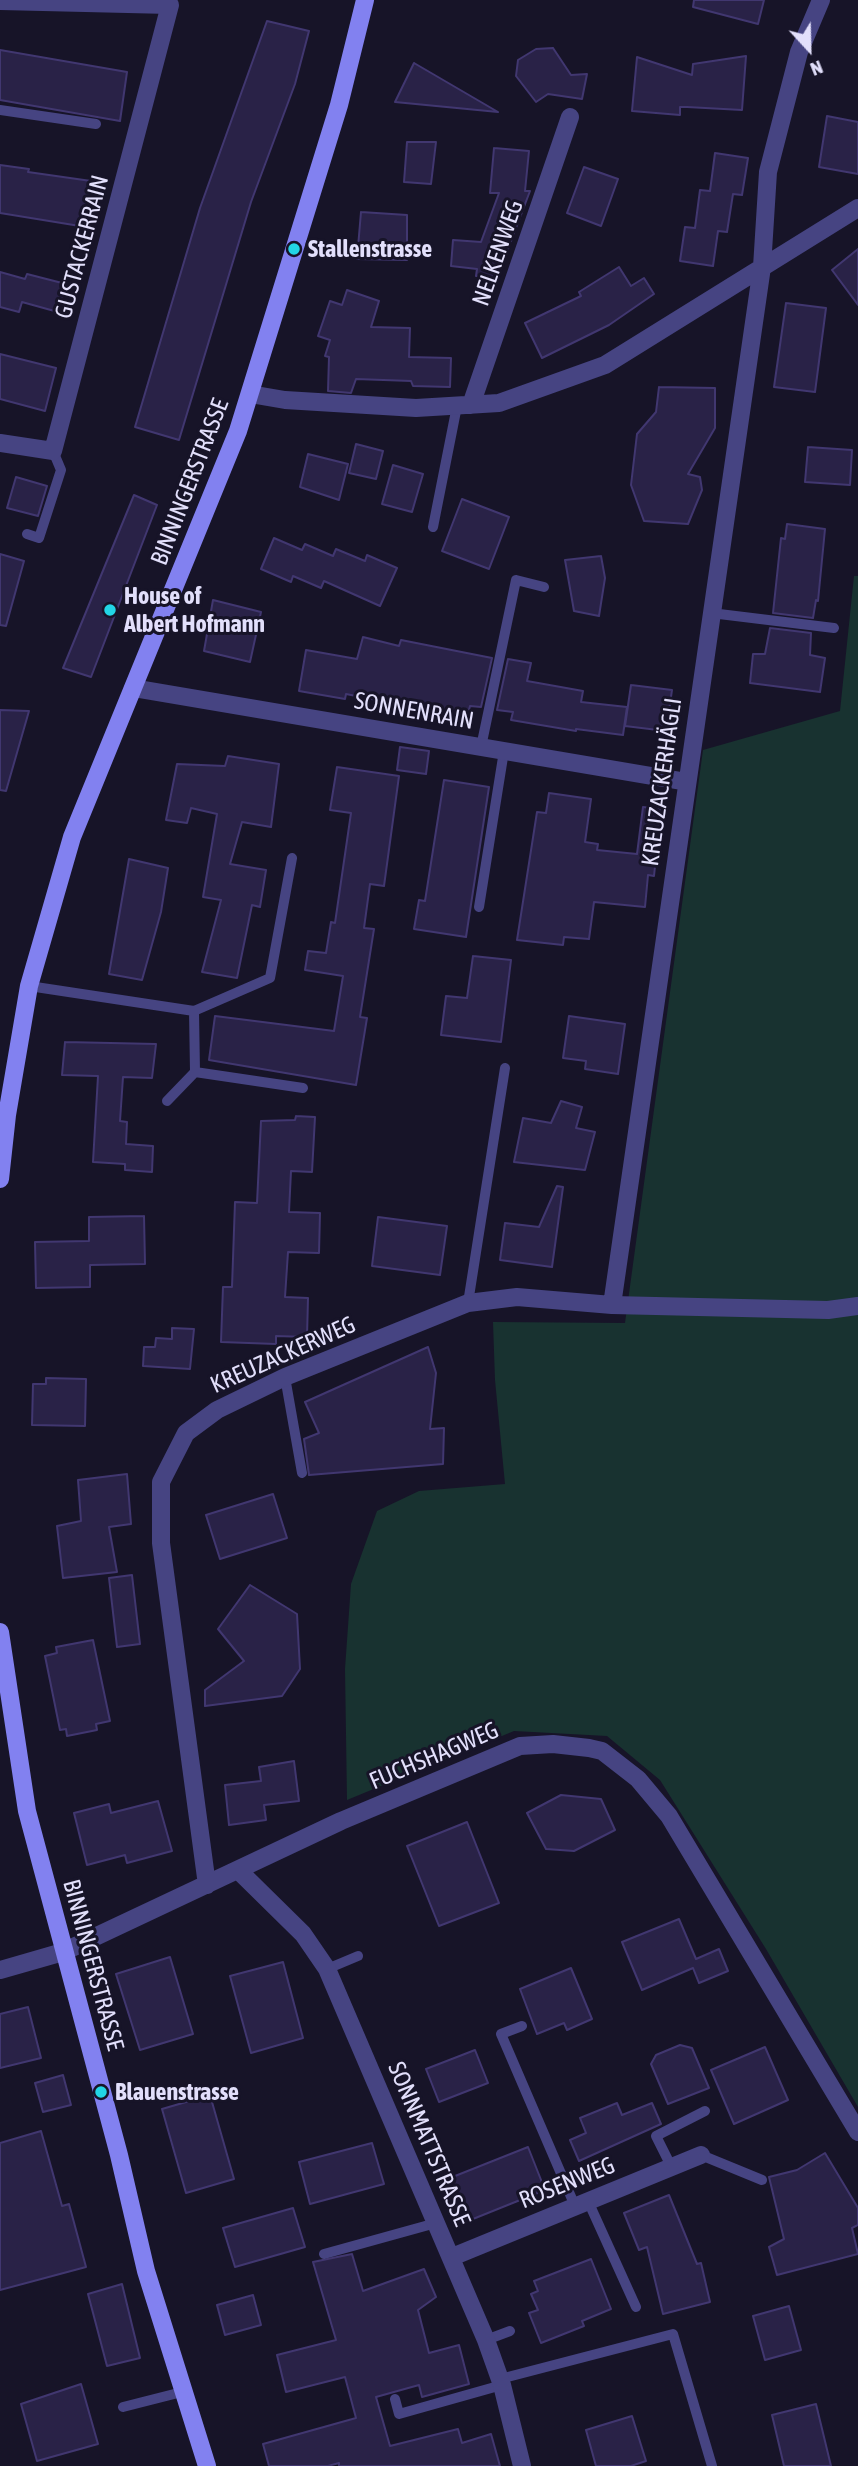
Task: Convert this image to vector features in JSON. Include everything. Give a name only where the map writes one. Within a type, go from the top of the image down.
[{"type":"main road","name":"BINNINGERSTRASSE","points":[[0,1179],[6,1115],[29,986],[72,837],[167,609],[250,394],[339,104],[365,0]]},
{"type":"main road","name":"BINNINGERSTRASSE","points":[[0,1632],[4,1695],[27,1811],[119,2155],[146,2271],[207,2466]]},
{"type":"street","name":"KREUZACKERHÄGLI","points":[[612,1305],[762,267],[768,172],[799,52],[821,0]]},
{"type":"street","name":"GUSTACKERRAIN","points":[[0,1],[170,5],[53,451]]},
{"type":"street","name":"NELKENWEG","points":[[464,405],[570,117]]},
{"type":"street","points":[[250,394],[285,400],[416,408],[499,403],[605,365],[858,208]]},
{"type":"street","points":[[0,443],[53,451]]},
{"type":"street","name":"SONNENRAIN","points":[[133,688],[687,782]]},
{"type":"street","name":"KREUZACKERWEG","points":[[207,1885],[161,1543],[161,1482],[186,1433],[216,1410],[285,1377],[468,1303],[517,1297],[612,1305],[828,1310],[858,1306]]},
{"type":"street","name":"FUCHSHAGWEG","points":[[63,1952],[341,1821],[520,1746],[553,1744],[601,1751],[638,1779],[669,1816],[858,2132]]},
{"type":"street","name":"SONNMATTSTRASSE","points":[[239,1871],[303,1934],[327,1969],[486,2340],[501,2382],[522,2466]]},
{"type":"street","points":[[0,1970],[63,1952]]},
{"type":"street","name":"ROSENWEG","points":[[452,2258],[701,2155]]},
{"type":"lane","points":[[0,110],[96,124]]},
{"type":"lane","points":[[433,527],[464,405]]},
{"type":"lane","points":[[27,534],[39,538],[61,470],[53,451]]},
{"type":"lane","points":[[481,747],[516,580],[544,587]]},
{"type":"lane","points":[[711,613],[834,628]]},
{"type":"lane","points":[[479,907],[504,751]]},
{"type":"lane","points":[[29,986],[194,1011],[270,978],[292,858]]},
{"type":"lane","points":[[167,1101],[195,1072],[194,1011]]},
{"type":"lane","points":[[468,1303],[505,1068]]},
{"type":"lane","points":[[195,1072],[303,1088]]},
{"type":"lane","points":[[285,1377],[302,1472]]},
{"type":"lane","points":[[327,1969],[358,1956]]},
{"type":"lane","points":[[522,2026],[501,2034],[582,2204],[636,2307]]},
{"type":"lane","points":[[671,2166],[656,2136],[705,2111]]},
{"type":"lane","points":[[701,2155],[762,2180]]},
{"type":"lane","points":[[324,2253],[436,2223]]},
{"type":"lane","points":[[486,2340],[510,2330]]},
{"type":"lane","points":[[395,2399],[399,2414],[501,2382],[673,2334],[712,2466]]},
{"type":"lane","points":[[123,2407],[182,2392]]},
{"type":"green space","points":[[854,576],[858,576],[858,2107],[766,1949],[660,1780],[607,1736],[514,1731],[347,1800],[345,1669],[351,1584],[377,1511],[419,1491],[505,1484],[495,1380],[493,1322],[625,1323],[703,750],[840,711]]},
{"type":"building","points":[[694,0],[764,0],[758,24],[693,7]]},
{"type":"building","points":[[267,21],[309,31],[295,84],[251,202],[179,440],[135,427],[200,208]]},
{"type":"building","points":[[553,48],[571,75],[587,74],[582,99],[548,94],[536,102],[516,76],[518,60],[536,49]]},
{"type":"building","points":[[0,50],[127,72],[120,121],[0,100]]},
{"type":"building","points":[[746,56],[742,110],[680,107],[680,115],[632,111],[637,57],[692,75],[693,64]]},
{"type":"building","points":[[414,63],[498,112],[395,102]]},
{"type":"building","points":[[827,116],[858,122],[858,174],[819,167]]},
{"type":"building","points":[[407,142],[436,142],[431,184],[404,182]]},
{"type":"building","points":[[494,148],[529,151],[525,191],[530,191],[497,278],[476,276],[477,269],[451,266],[453,240],[481,242],[499,193],[490,193]]},
{"type":"building","points":[[715,153],[748,158],[742,195],[733,194],[727,232],[718,231],[713,266],[680,261],[685,227],[695,228],[700,190],[710,191]]},
{"type":"building","points":[[0,165],[29,169],[28,172],[98,182],[92,228],[0,213]]},
{"type":"building","points":[[584,167],[618,179],[601,226],[567,213]]},
{"type":"building","points":[[361,212],[407,215],[407,260],[357,259]]},
{"type":"building","points":[[858,249],[858,305],[832,270]]},
{"type":"building","points":[[619,267],[631,286],[644,278],[654,294],[609,325],[542,358],[525,323],[581,296],[579,292]]},
{"type":"building","points":[[0,272],[25,279],[27,274],[66,284],[58,312],[22,302],[19,312],[0,307]]},
{"type":"building","points":[[347,290],[379,301],[371,327],[410,328],[409,357],[451,358],[450,387],[413,386],[411,381],[356,379],[351,393],[328,391],[329,357],[325,356],[330,340],[318,336],[330,301],[342,305]]},
{"type":"building","points":[[786,303],[826,308],[815,392],[774,387]]},
{"type":"building","points":[[0,354],[56,368],[45,411],[0,399]]},
{"type":"building","points":[[659,387],[715,388],[715,428],[688,474],[700,477],[702,490],[688,524],[644,521],[631,485],[637,434],[656,412]]},
{"type":"building","points":[[356,444],[383,451],[376,479],[349,473]]},
{"type":"building","points":[[808,447],[852,450],[850,485],[805,482]]},
{"type":"building","points":[[308,454],[348,464],[339,500],[300,487]]},
{"type":"building","points":[[393,465],[423,474],[412,512],[382,504]]},
{"type":"building","points":[[16,477],[47,486],[38,516],[7,508]]},
{"type":"building","points":[[134,495],[157,505],[91,677],[63,668]]},
{"type":"building","points":[[462,499],[509,517],[489,569],[442,551]]},
{"type":"building","points":[[787,524],[825,529],[818,601],[816,600],[813,618],[773,613],[781,538],[785,539]]},
{"type":"building","points":[[274,538],[302,550],[305,544],[333,556],[336,549],[365,561],[367,555],[397,568],[380,606],[324,581],[321,588],[293,576],[291,582],[261,569]]},
{"type":"building","points":[[0,554],[24,561],[6,626],[0,625]]},
{"type":"building","points":[[601,556],[605,578],[599,616],[574,611],[565,560]]},
{"type":"building","points":[[213,600],[261,612],[250,662],[204,651]]},
{"type":"building","points":[[770,628],[811,633],[810,655],[825,658],[820,692],[750,683],[753,654],[765,654]]},
{"type":"building","points":[[363,637],[399,646],[401,640],[492,658],[481,707],[470,706],[467,718],[346,694],[345,699],[299,691],[306,650],[357,659]]},
{"type":"building","points":[[508,659],[531,663],[527,681],[583,691],[581,702],[627,707],[623,735],[576,731],[511,720],[513,712],[497,710]]},
{"type":"building","points":[[631,685],[672,690],[666,731],[625,726]]},
{"type":"building","points":[[0,710],[29,711],[6,791],[0,790]]},
{"type":"building","points":[[400,747],[429,751],[426,774],[397,770]]},
{"type":"building","points":[[228,756],[279,764],[271,827],[242,822],[230,864],[266,870],[260,907],[252,905],[237,978],[202,972],[221,900],[203,897],[217,814],[191,808],[187,823],[166,820],[177,764],[225,766]]},
{"type":"building","points":[[337,767],[399,776],[384,886],[370,884],[364,928],[374,929],[360,1017],[367,1018],[356,1085],[209,1060],[215,1016],[334,1031],[343,976],[305,970],[308,951],[326,953],[331,922],[335,923],[351,813],[330,810]]},
{"type":"building","points":[[444,780],[489,787],[466,937],[414,929],[419,900],[425,901]]},
{"type":"building","points":[[549,793],[591,799],[585,842],[598,844],[597,850],[637,854],[643,807],[661,809],[654,876],[648,875],[645,907],[594,902],[589,939],[564,937],[563,945],[517,940],[537,812],[546,813]]},
{"type":"building","points":[[129,859],[168,868],[161,912],[142,980],[109,974]]},
{"type":"building","points":[[473,956],[511,960],[501,1042],[441,1035],[446,996],[467,998]]},
{"type":"building","points":[[569,1016],[625,1024],[618,1074],[585,1069],[586,1061],[563,1058]]},
{"type":"building","points":[[65,1042],[156,1044],[152,1078],[123,1077],[120,1121],[127,1122],[126,1144],[153,1146],[152,1172],[125,1170],[125,1164],[93,1162],[98,1076],[62,1075]]},
{"type":"building","points":[[561,1101],[582,1107],[576,1128],[595,1132],[585,1170],[514,1162],[523,1118],[551,1123]]},
{"type":"building","points":[[296,1116],[315,1117],[312,1172],[291,1171],[289,1212],[320,1213],[319,1253],[288,1252],[285,1297],[308,1298],[307,1337],[276,1336],[276,1344],[221,1342],[223,1287],[232,1287],[235,1202],[257,1203],[261,1121],[295,1120]]},
{"type":"building","points":[[557,1186],[563,1187],[552,1267],[500,1260],[505,1223],[539,1227]]},
{"type":"building","points":[[144,1216],[145,1264],[90,1265],[90,1287],[36,1288],[35,1242],[89,1241],[89,1217]]},
{"type":"building","points":[[378,1217],[447,1226],[440,1275],[372,1266]]},
{"type":"building","points":[[172,1328],[194,1329],[190,1369],[143,1366],[144,1347],[155,1347],[156,1338],[172,1339]]},
{"type":"building","points":[[428,1347],[436,1373],[430,1429],[444,1428],[443,1464],[309,1475],[304,1439],[319,1433],[305,1402]]},
{"type":"building","points":[[46,1378],[86,1379],[85,1426],[32,1425],[33,1384],[46,1384]]},
{"type":"building","points":[[127,1474],[131,1524],[109,1527],[117,1572],[63,1578],[57,1526],[81,1521],[78,1480]]},
{"type":"building","points":[[273,1494],[287,1538],[220,1559],[206,1515]]},
{"type":"building","points":[[132,1575],[140,1644],[117,1647],[109,1578]]},
{"type":"building","points":[[250,1585],[297,1614],[300,1669],[282,1696],[205,1706],[205,1690],[244,1661],[218,1629]]},
{"type":"building","points":[[93,1640],[110,1721],[96,1724],[97,1730],[67,1736],[66,1729],[60,1730],[45,1656],[57,1653],[56,1647]]},
{"type":"building","points":[[294,1761],[299,1801],[264,1805],[266,1820],[229,1825],[225,1785],[261,1781],[259,1767]]},
{"type":"building","points":[[561,1795],[601,1799],[615,1830],[574,1851],[546,1849],[527,1813]]},
{"type":"building","points":[[158,1801],[172,1851],[127,1863],[125,1855],[87,1865],[74,1813],[109,1804],[111,1813]]},
{"type":"building","points":[[467,1822],[499,1903],[439,1926],[407,1846]]},
{"type":"building","points":[[679,1919],[696,1959],[719,1949],[728,1971],[699,1983],[693,1968],[642,1990],[622,1942]]},
{"type":"building","points":[[170,1957],[193,2034],[140,2050],[116,1974]]},
{"type":"building","points":[[283,1962],[303,2038],[251,2053],[230,1976]]},
{"type":"building","points":[[571,1968],[592,2019],[567,2030],[564,2023],[537,2034],[520,1989]]},
{"type":"building","points":[[28,2007],[41,2058],[0,2068],[0,2014]]},
{"type":"building","points":[[680,2045],[692,2048],[709,2088],[668,2104],[651,2064],[656,2055]]},
{"type":"building","points":[[765,2047],[788,2100],[734,2124],[711,2070]]},
{"type":"building","points":[[475,2050],[488,2083],[439,2102],[426,2069]]},
{"type":"building","points":[[63,2075],[71,2105],[43,2112],[35,2083]]},
{"type":"building","points":[[210,2095],[234,2179],[186,2193],[162,2109]]},
{"type":"building","points":[[617,2103],[622,2115],[652,2103],[661,2124],[579,2161],[570,2140],[586,2133],[580,2118]]},
{"type":"building","points":[[41,2131],[62,2206],[69,2204],[86,2267],[0,2290],[0,2143]]},
{"type":"building","points":[[372,2143],[384,2184],[310,2204],[299,2162]]},
{"type":"building","points":[[528,2147],[545,2190],[468,2221],[450,2178]]},
{"type":"building","points":[[825,2153],[858,2208],[858,2225],[852,2228],[858,2254],[777,2275],[769,2247],[784,2239],[769,2177],[797,2170]]},
{"type":"building","points":[[669,2195],[697,2264],[701,2263],[710,2302],[663,2314],[647,2247],[639,2250],[624,2213]]},
{"type":"building","points":[[293,2208],[305,2247],[235,2267],[223,2228]]},
{"type":"building","points":[[352,2254],[363,2291],[424,2269],[436,2297],[418,2310],[429,2353],[459,2345],[469,2384],[422,2397],[419,2385],[376,2397],[390,2446],[458,2429],[462,2443],[491,2434],[500,2466],[339,2466],[339,2463],[328,2466],[269,2466],[263,2444],[356,2418],[345,2377],[286,2392],[277,2355],[336,2340],[313,2262]]},
{"type":"building","points":[[591,2259],[611,2309],[582,2321],[584,2326],[541,2343],[529,2313],[538,2310],[531,2294],[538,2291],[534,2281]]},
{"type":"building","points":[[122,2284],[140,2358],[107,2366],[88,2294]]},
{"type":"building","points":[[253,2295],[261,2325],[225,2335],[217,2305]]},
{"type":"building","points":[[789,2306],[801,2350],[765,2360],[753,2316]]},
{"type":"building","points":[[81,2384],[98,2444],[37,2461],[21,2404]]},
{"type":"building","points":[[816,2404],[831,2466],[784,2466],[772,2415]]},
{"type":"building","points":[[632,2416],[646,2461],[631,2466],[596,2466],[586,2430]]},
{"type":"place","name":"Stallenstrasse","points":[[294,249]]},
{"type":"place","name":"House of Albert Hofmann","points":[[110,610]]},
{"type":"place","name":"Blauenstrasse","points":[[101,2092]]}]
